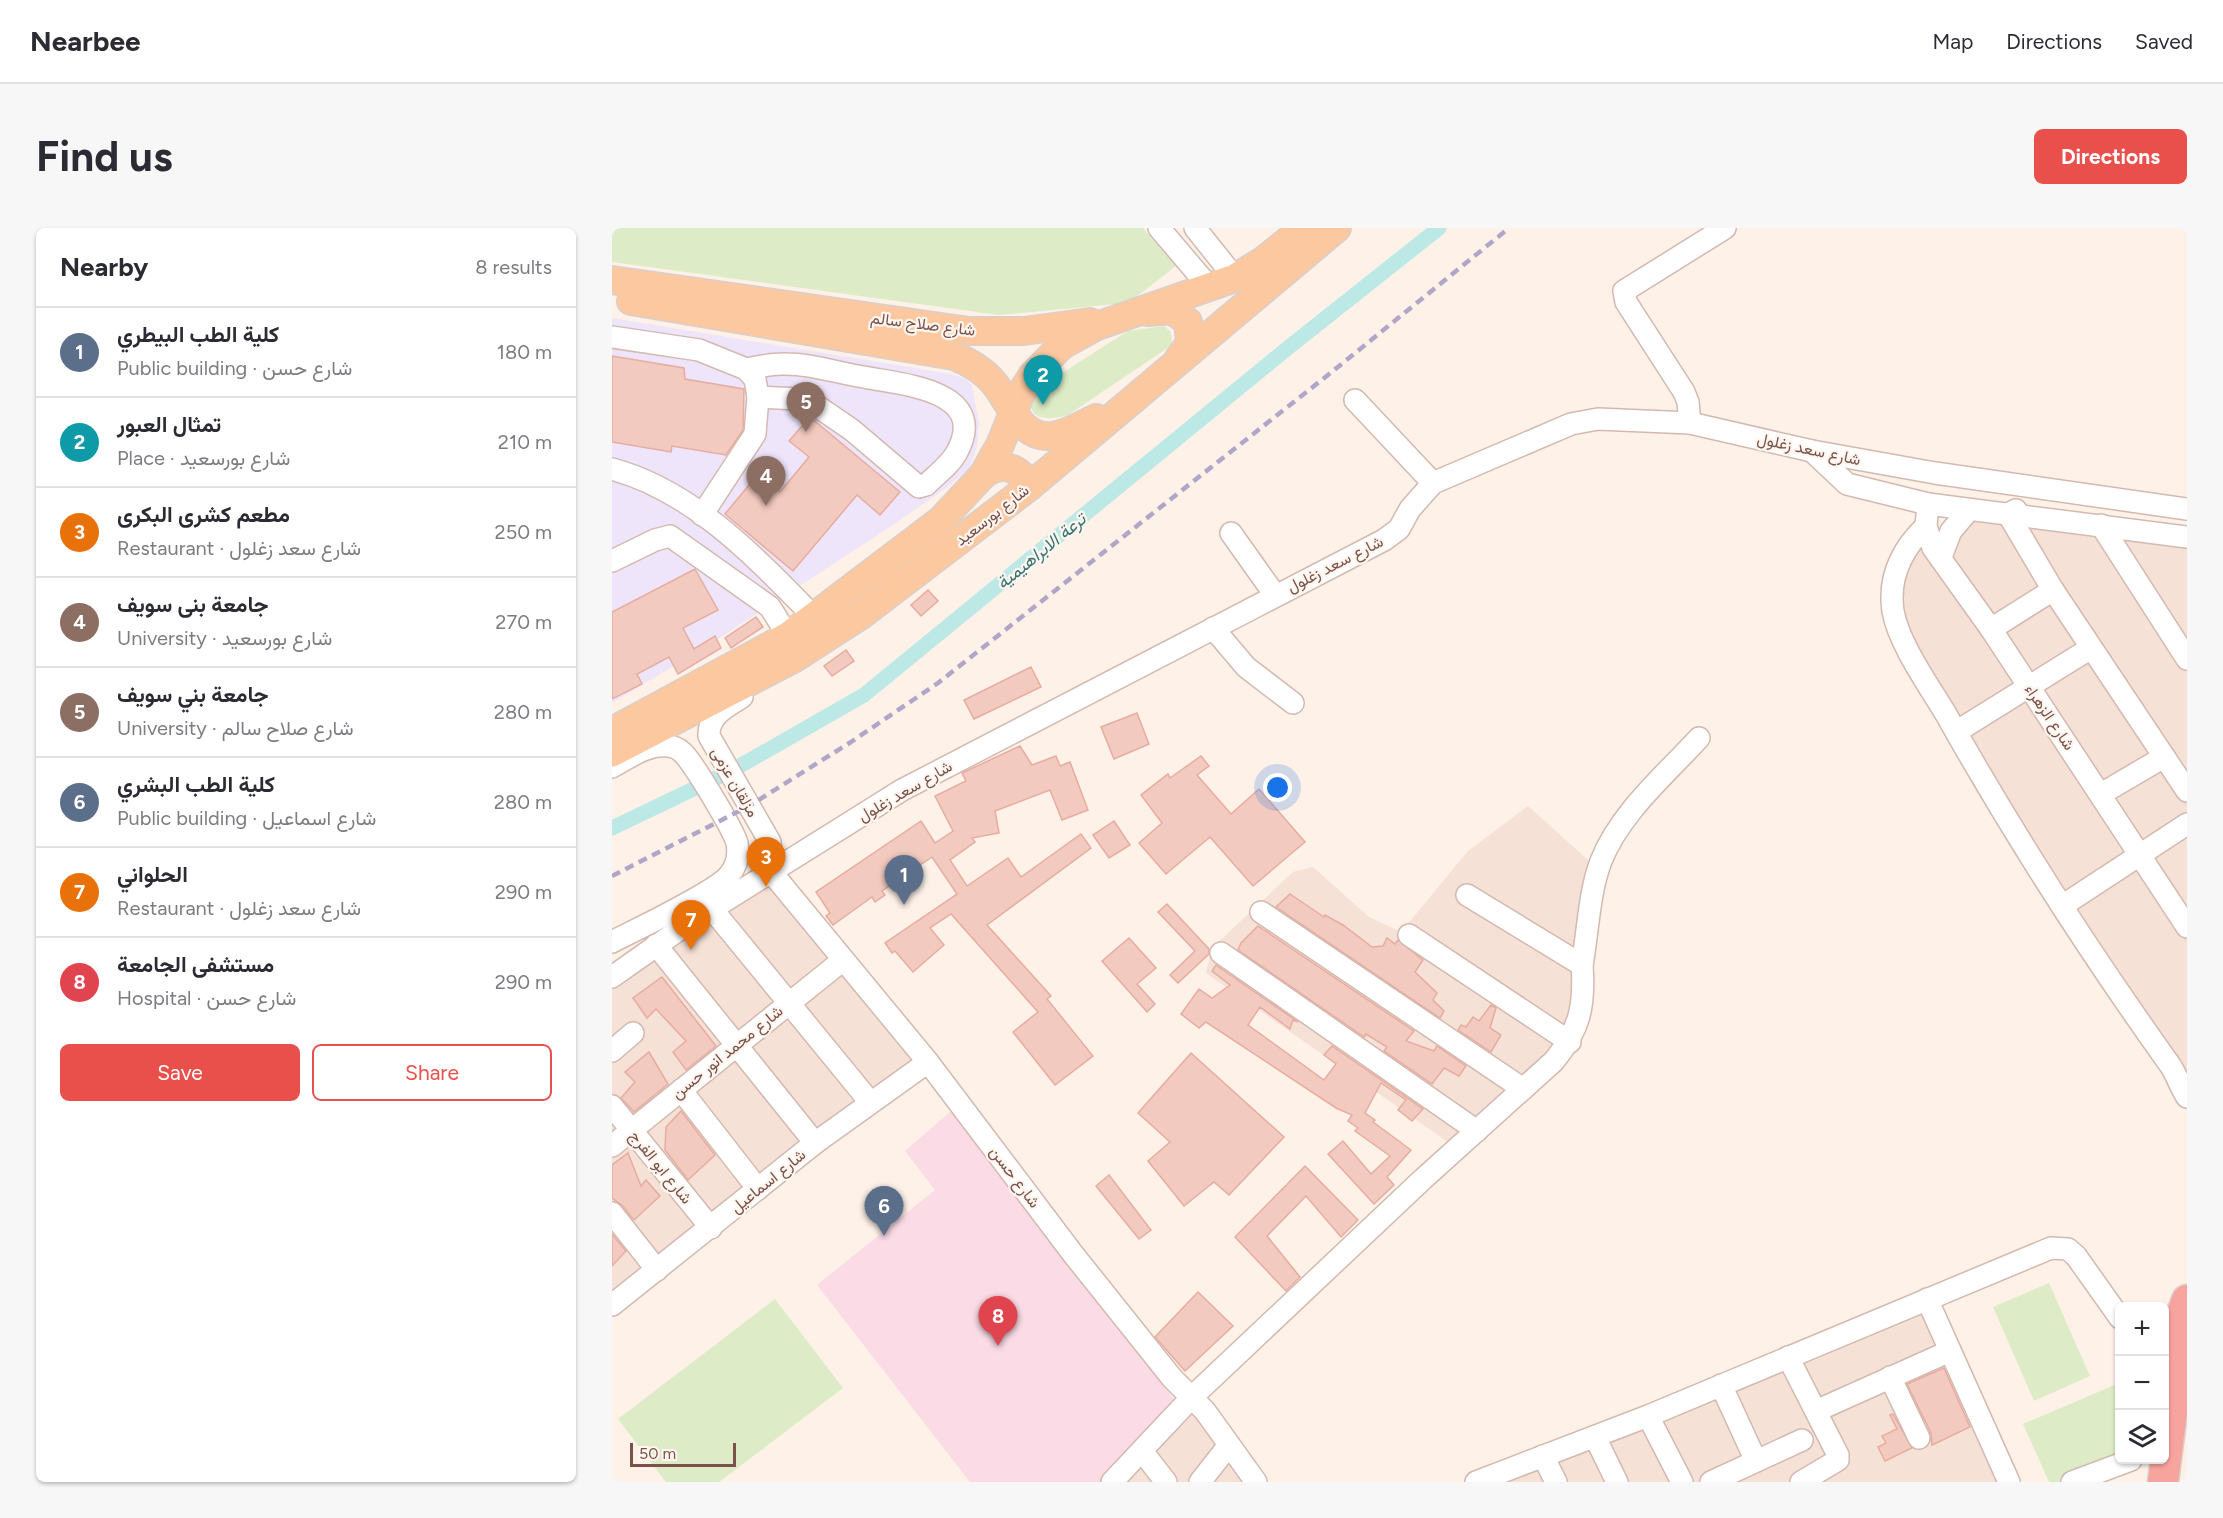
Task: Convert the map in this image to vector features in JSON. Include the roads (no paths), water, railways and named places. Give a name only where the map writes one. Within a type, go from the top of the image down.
[{"type":"highway","points":[[2163,1482],[2179,1341]]},
{"type":"highway","points":[[2144,1482],[2146,1464]]},
{"type":"main road","name":"شارع بورسعيد","points":[[612,731],[788,636],[815,618],[941,520],[983,475],[1000,445],[1012,412],[1032,376],[1046,360],[1079,335],[1204,281],[1235,278],[1264,260],[1304,228]]},
{"type":"main road","name":"شارع بورسعيد","points":[[612,753],[829,639],[1029,487],[1337,228]]},
{"type":"main road","name":"شارع صلاح سالم","points":[[617,292],[696,305],[701,298],[695,291],[969,331],[1024,331],[1162,309],[1181,315],[1191,332],[1190,343],[1179,359]]},
{"type":"main road","name":"شارع صلاح سالم","points":[[617,292],[954,356],[988,377],[1001,391],[1012,412],[1030,431],[1052,436],[1123,406]]},
{"type":"main road","points":[[983,475],[992,468],[1004,466],[1015,469],[1024,476],[1029,487]]},
{"type":"street","points":[[1159,228],[1204,281],[1218,256]]},
{"type":"street","points":[[1195,228],[1235,278]]},
{"type":"street","points":[[1690,423],[1688,402],[1684,392],[1626,302],[1624,291],[1725,228]]},
{"type":"street","points":[[612,337],[699,350],[746,369],[755,379],[758,396],[755,434],[702,515]]},
{"type":"street","points":[[746,369],[783,364],[917,386],[946,397],[959,409],[963,437],[957,454],[926,485],[919,487],[852,430],[817,406],[800,399],[758,396]]},
{"type":"street","points":[[1355,400],[1433,483]]},
{"type":"street","name":"شارع سعد زغلول","points":[[612,977],[656,945],[678,918],[712,909],[902,790],[1384,540],[1399,528],[1410,508],[1433,483],[1571,424],[1598,419],[1690,423],[1812,452],[2015,485],[2187,509]]},
{"type":"street","name":"شارع سعد زغلول","points":[[1812,452],[1847,484],[1928,504],[2187,537]]},
{"type":"street","points":[[612,469],[643,479],[684,501],[786,587],[815,618]]},
{"type":"street","points":[[2015,485],[2021,493],[2021,503],[2016,510],[2008,514],[2053,590],[2187,791]]},
{"type":"street","points":[[2047,519],[2040,512],[2038,503],[2041,495],[2049,490]]},
{"type":"street","points":[[670,536],[684,501]]},
{"type":"street","name":"شارع الزهراء","points":[[1928,504],[1926,526],[1933,548],[1991,629],[2187,927]]},
{"type":"street","points":[[1941,557],[1951,531],[1969,510]]},
{"type":"street","points":[[2101,525],[2187,659]]},
{"type":"street","points":[[1926,526],[1911,540],[1894,574],[1893,613],[1899,631],[1978,774],[2062,906],[2181,1071],[2187,1097]]},
{"type":"street","points":[[1231,533],[1275,595]]},
{"type":"street","points":[[612,561],[655,540],[670,536]]},
{"type":"street","points":[[670,536],[770,607],[788,636]]},
{"type":"street","points":[[1991,629],[2053,590]]},
{"type":"street","points":[[1213,628],[1245,667],[1293,703]]},
{"type":"street","points":[[1956,732],[2091,648]]},
{"type":"street","name":"مزلقان عزمى","points":[[760,675],[745,695],[715,716],[708,729],[709,736],[770,842],[772,873]]},
{"type":"street","points":[[1112,1482],[1192,1397],[1554,1061],[1570,1042],[1579,1022],[1582,965],[1596,876],[1606,851],[1626,819],[1699,738]]},
{"type":"street","name":"مزلقان عزمى","points":[[612,767],[661,745],[677,748],[688,760],[720,811],[737,844],[735,865],[730,874],[678,918]]},
{"type":"street","points":[[2101,794],[2164,757]]},
{"type":"street","points":[[2062,906],[2187,824]]},
{"type":"street","name":"شارع حسن","points":[[772,873],[928,1062],[1073,1254],[1172,1378],[1192,1397],[1256,1482]]},
{"type":"street","points":[[1467,895],[1582,965]]},
{"type":"street","points":[[712,909],[870,1102]]},
{"type":"street","points":[[1261,912],[1523,1089]]},
{"type":"street","points":[[612,942],[678,918]]},
{"type":"street","points":[[1409,935],[1570,1042]]},
{"type":"street","points":[[656,945],[815,1143]]},
{"type":"street","points":[[1221,953],[1477,1131]]},
{"type":"street","name":"شارع محمد انور حسن","points":[[612,1146],[843,960]]},
{"type":"street","points":[[612,1051],[633,1033]]},
{"type":"street","name":"شارع اسماعيل","points":[[612,1305],[815,1143],[928,1062]]},
{"type":"street","points":[[681,1090],[758,1190]]},
{"type":"street","name":"شارع ابو الفرج","points":[[612,1106],[711,1228]]},
{"type":"street","points":[[612,1213],[657,1270]]},
{"type":"street","points":[[1476,1482],[1498,1478],[1544,1456],[1648,1416],[2051,1248],[2068,1250],[2076,1256],[2115,1311]]},
{"type":"street","points":[[1927,1299],[2009,1482]]},
{"type":"street","points":[[1816,1411],[1950,1350]]},
{"type":"street","points":[[1788,1357],[1838,1455],[1838,1460],[1801,1482]]},
{"type":"street","points":[[1890,1377],[1919,1438]]},
{"type":"street","points":[[1721,1385],[1756,1461]]},
{"type":"street","points":[[1648,1416],[1682,1482]]},
{"type":"street","points":[[1595,1437],[1617,1482]]},
{"type":"street","points":[[1711,1482],[1802,1440]]},
{"type":"street","points":[[1200,1482],[1229,1445]]},
{"type":"street","points":[[1142,1452],[1166,1482]]},
{"type":"street","points":[[1544,1456],[1556,1482]]},
{"type":"street","points":[[2072,1482],[2120,1464]]},
{"type":"waterway","name":"ترعة الابراهيمية","points":[[612,828],[731,771],[864,695],[1289,347],[1439,228]]},
{"type":"railway","points":[[612,876],[749,806],[851,742],[938,683],[1333,371],[1509,228]]},
{"type":"place","name":"تمثال العبور","points":[[1043,405]]},
{"type":"place","name":"جامعة بني سويف","points":[[806,432]]},
{"type":"place","name":"جامعة بنى سويف","points":[[766,506]]},
{"type":"place","name":"مطعم كشرى البكرى","points":[[766,887]]},
{"type":"place","name":"كلية الطب البيطري","points":[[904,905]]},
{"type":"place","name":"الحلواني","points":[[691,950]]},
{"type":"place","name":"كلية الطب البشري","points":[[884,1236]]},
{"type":"place","name":"مستشفى الجامعة","points":[[998,1346]]}]
